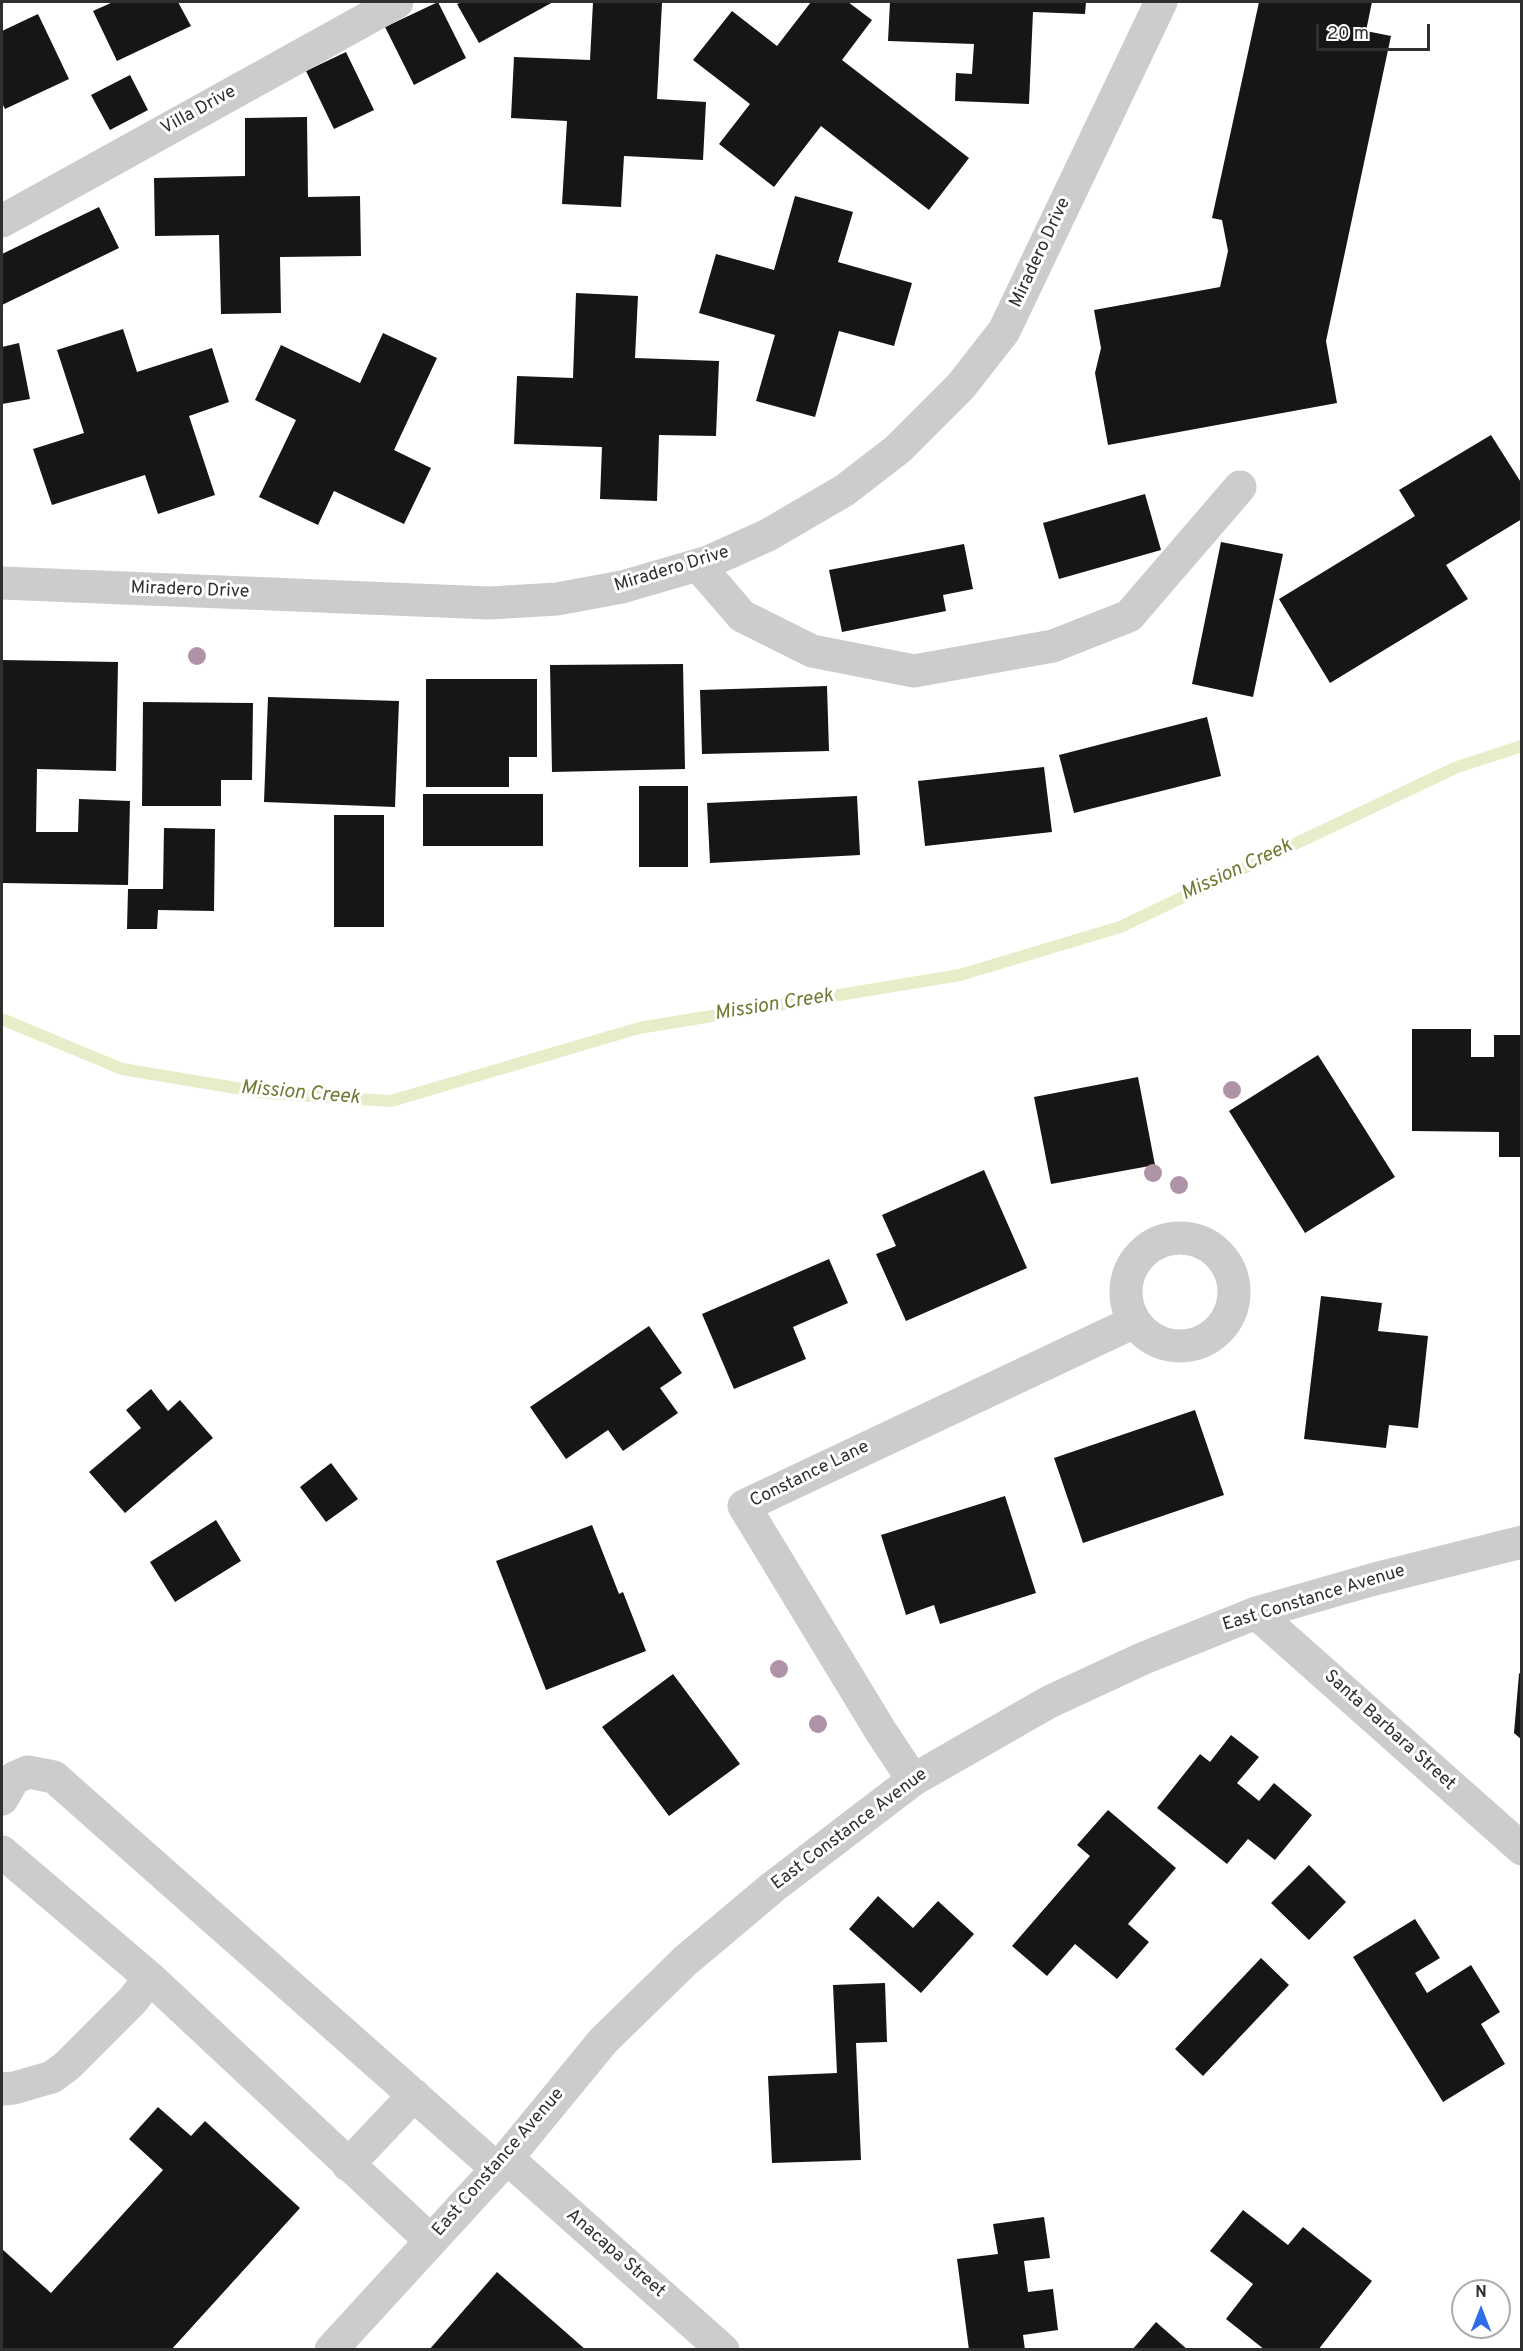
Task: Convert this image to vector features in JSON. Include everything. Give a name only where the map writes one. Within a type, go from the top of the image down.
[{"type":"street","name":"Villa Drive","points":[[2,221],[397,2]]},
{"type":"street","name":"Miradero Drive","points":[[2,583],[490,603],[557,599],[622,587],[698,565],[768,535],[845,490],[898,448],[961,386],[1004,331],[1161,2]]},
{"type":"street","points":[[698,565],[742,616],[812,651],[914,670],[1053,646],[1129,616],[1240,487]]},
{"type":"street","name":"Constance Lane","points":[[913,1780],[880,1730],[744,1506],[1134,1322]]},
{"type":"street","name":"East Constance Avenue","points":[[331,2349],[502,2164],[603,2041],[686,1961],[773,1887],[913,1780],[1048,1702],[1144,1658],[1256,1614],[1382,1577],[1521,1542]]},
{"type":"street","name":"Santa Barbara Street","points":[[1256,1614],[1521,1849]]},
{"type":"street","name":"Anacapa Street","points":[[2,1799],[15,1778],[28,1772],[54,1777],[414,2095],[502,2164],[723,2349]]},
{"type":"street","points":[[2,1852],[150,1978],[431,2241]]},
{"type":"street","points":[[2,2090],[52,2077],[132,2001],[150,1978]]},
{"type":"street","points":[[348,2165],[414,2095]]},
{"type":"building","points":[[113,2],[178,2],[191,26],[117,61],[93,11]]},
{"type":"building","points":[[438,2],[466,58],[414,85],[385,27]]},
{"type":"building","points":[[462,2],[553,2],[479,43],[457,4]]},
{"type":"building","points":[[593,2],[662,3],[657,99],[706,102],[703,160],[624,156],[621,207],[562,204],[567,121],[511,118],[514,57],[590,60]]},
{"type":"building","points":[[811,2],[848,2],[872,20],[842,60],[969,158],[929,210],[821,126],[774,187],[719,144],[750,104],[693,60],[732,11],[777,46]]},
{"type":"building","points":[[890,2],[1086,2],[1085,14],[1033,12],[1029,104],[955,101],[956,73],[972,74],[974,44],[888,41]]},
{"type":"building","points":[[1259,2],[1372,2],[1366,31],[1391,36],[1326,341],[1337,403],[1108,445],[1095,373],[1101,348],[1094,310],[1220,287],[1228,251],[1222,220],[1212,218]]},
{"type":"building","points":[[38,14],[69,79],[5,109],[2,103],[2,31]]},
{"type":"building","points":[[346,52],[374,110],[334,129],[306,71]]},
{"type":"building","points":[[130,75],[148,110],[110,130],[91,95]]},
{"type":"building","points":[[307,117],[308,197],[360,196],[361,256],[280,257],[281,313],[221,314],[219,235],[155,236],[154,178],[245,176],[245,118]]},
{"type":"building","points":[[795,196],[853,212],[838,262],[912,283],[894,346],[839,331],[815,417],[756,401],[775,335],[699,313],[716,254],[774,270]]},
{"type":"building","points":[[99,207],[119,248],[2,305],[2,254]]},
{"type":"building","points":[[576,293],[638,296],[635,358],[719,361],[716,436],[659,435],[657,501],[600,499],[602,447],[514,444],[517,376],[573,378]]},
{"type":"building","points":[[123,329],[137,372],[212,348],[229,402],[189,416],[215,495],[158,514],[145,475],[52,505],[33,449],[84,433],[57,350]]},
{"type":"building","points":[[383,333],[437,358],[394,450],[431,468],[404,524],[334,491],[318,525],[259,497],[296,420],[255,400],[281,345],[360,383]]},
{"type":"building","points":[[19,343],[30,399],[2,404],[2,347]]},
{"type":"building","points":[[1491,435],[1522,484],[1522,519],[1446,565],[1468,599],[1330,683],[1279,599],[1415,516],[1399,490]]},
{"type":"building","points":[[1145,494],[1161,550],[1059,579],[1043,523]]},
{"type":"building","points":[[1221,542],[1283,554],[1253,697],[1192,684]]},
{"type":"building","points":[[964,544],[973,589],[943,595],[946,611],[842,632],[829,570]]},
{"type":"building","points":[[2,660],[118,662],[116,771],[37,769],[36,832],[78,832],[79,799],[130,801],[128,885],[2,883]]},
{"type":"building","points":[[683,664],[685,769],[552,772],[550,665]]},
{"type":"building","points":[[426,679],[537,679],[537,757],[509,757],[509,787],[426,787]]},
{"type":"building","points":[[827,686],[829,751],[702,754],[700,690]]},
{"type":"building","points":[[268,697],[399,701],[395,807],[264,802]]},
{"type":"building","points":[[143,702],[253,703],[252,780],[221,780],[221,806],[142,806]]},
{"type":"building","points":[[1207,717],[1221,776],[1074,813],[1059,755]]},
{"type":"building","points":[[1044,767],[1052,832],[925,846],[918,781]]},
{"type":"building","points":[[639,786],[688,786],[688,867],[639,867]]},
{"type":"building","points":[[423,794],[543,794],[543,846],[423,846]]},
{"type":"building","points":[[857,796],[860,855],[710,863],[707,803]]},
{"type":"building","points":[[334,815],[384,815],[384,927],[334,927]]},
{"type":"building","points":[[164,828],[215,829],[214,911],[158,910],[157,929],[127,929],[128,889],[163,889]]},
{"type":"building","points":[[1412,1029],[1471,1029],[1471,1057],[1494,1057],[1494,1035],[1522,1035],[1522,1157],[1499,1157],[1499,1132],[1412,1131]]},
{"type":"building","points":[[1318,1055],[1395,1177],[1305,1233],[1229,1111]]},
{"type":"building","points":[[1138,1077],[1155,1165],[1051,1184],[1034,1097]]},
{"type":"building","points":[[984,1170],[1027,1268],[906,1321],[876,1254],[896,1246],[882,1215]]},
{"type":"building","points":[[829,1259],[848,1303],[793,1327],[806,1359],[734,1389],[702,1314]]},
{"type":"building","points":[[1321,1296],[1382,1303],[1378,1331],[1428,1336],[1418,1428],[1389,1425],[1386,1448],[1304,1439]]},
{"type":"building","points":[[649,1326],[682,1373],[660,1388],[678,1413],[623,1451],[608,1430],[566,1459],[530,1407]]},
{"type":"building","points":[[151,1389],[168,1411],[180,1400],[213,1438],[125,1513],[89,1472],[141,1428],[126,1410]]},
{"type":"building","points":[[1195,1410],[1224,1495],[1083,1543],[1054,1458]]},
{"type":"building","points":[[331,1463],[358,1499],[326,1522],[300,1487]]},
{"type":"building","points":[[1005,1496],[1036,1593],[940,1624],[934,1605],[906,1615],[881,1535]]},
{"type":"building","points":[[216,1520],[241,1561],[175,1602],[150,1562]]},
{"type":"building","points":[[592,1525],[619,1594],[623,1592],[646,1651],[546,1690],[496,1561]]},
{"type":"building","points":[[1522,1670],[1522,1740],[1514,1733],[1519,1674]]},
{"type":"building","points":[[673,1674],[740,1764],[669,1816],[602,1727]]},
{"type":"building","points":[[1231,1735],[1259,1757],[1237,1783],[1259,1801],[1274,1783],[1312,1815],[1275,1860],[1248,1839],[1227,1864],[1157,1808],[1200,1754],[1210,1762]]},
{"type":"building","points":[[1108,1810],[1176,1868],[1128,1924],[1149,1942],[1117,1979],[1075,1944],[1047,1976],[1012,1946],[1090,1856],[1077,1845]]},
{"type":"building","points":[[1309,1865],[1346,1902],[1309,1940],[1271,1903]]},
{"type":"building","points":[[878,1896],[913,1928],[938,1901],[974,1934],[921,1993],[849,1929]]},
{"type":"building","points":[[1415,1919],[1440,1958],[1415,1973],[1427,1993],[1471,1965],[1500,2012],[1481,2024],[1505,2064],[1443,2102],[1353,1957]]},
{"type":"building","points":[[1261,1958],[1289,1985],[1203,2076],[1175,2049]]},
{"type":"building","points":[[885,1983],[887,2042],[856,2043],[861,2160],[772,2163],[768,2076],[837,2073],[833,1985]]},
{"type":"building","points":[[158,2107],[191,2136],[205,2121],[300,2208],[171,2350],[2,2350],[2,2249],[51,2293],[163,2170],[129,2139]]},
{"type":"building","points":[[1243,2210],[1288,2245],[1303,2227],[1372,2281],[1318,2350],[1265,2350],[1226,2319],[1253,2284],[1210,2251]]},
{"type":"building","points":[[1044,2217],[1050,2258],[1024,2261],[1028,2292],[1053,2289],[1058,2330],[1023,2335],[1025,2350],[969,2350],[957,2259],[998,2254],[993,2224]]},
{"type":"building","points":[[497,2272],[586,2350],[429,2350]]},
{"type":"building","points":[[1156,2322],[1188,2350],[1132,2350]]},
{"type":"waterway","name":"Mission Creek","points":[[2,1019],[122,1069],[266,1093],[391,1101],[639,1028],[960,975],[1120,927],[1457,767],[1522,746]]}]
